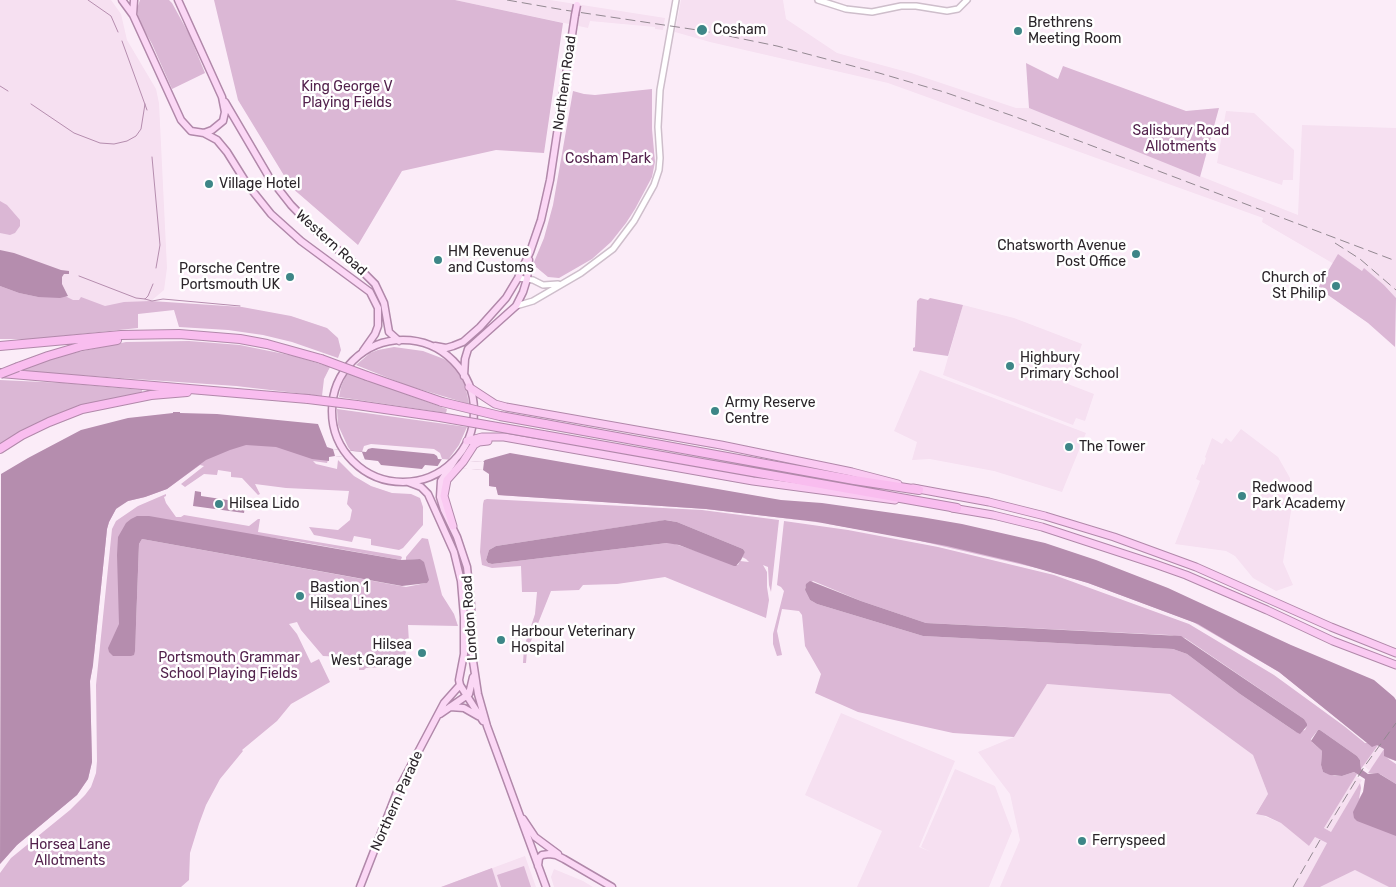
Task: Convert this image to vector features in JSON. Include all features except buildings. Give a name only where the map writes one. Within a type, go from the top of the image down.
[{"type":"highway","points":[[0,346],[121,335],[156,334],[240,339],[321,359],[442,402],[500,416],[989,502],[1045,516],[1114,537],[1196,567],[1331,627],[1396,653]]},
{"type":"highway","points":[[0,374],[48,356],[82,346],[156,334]]},
{"type":"highway","points":[[0,374],[308,399],[440,417],[957,508],[1042,527],[1186,575],[1333,641],[1396,665]]},
{"type":"highway","points":[[470,387],[495,404],[506,408],[721,445],[852,472],[920,490]]},
{"type":"highway","points":[[0,449],[40,426],[82,409],[151,395],[191,392],[234,392]]},
{"type":"highway","points":[[467,441],[492,436],[504,437],[520,442]]},
{"type":"highway","points":[[453,526],[444,492],[447,471],[466,458],[472,447],[479,442],[498,440],[520,442],[753,482],[957,508]]},
{"type":"main road","points":[[122,0],[133,15]]},
{"type":"main road","points":[[133,15],[134,0]]},
{"type":"main road","name":"Western Road","points":[[178,0],[222,97],[269,177],[290,205],[322,237],[369,276],[380,293],[387,318],[387,326],[393,336],[399,341]]},
{"type":"main road","name":"Northern Road","points":[[427,344],[446,348],[463,342],[494,314],[506,298],[530,252],[541,220],[549,186],[577,3]]},
{"type":"main road","name":"Western Road","points":[[133,15],[181,120],[191,131],[204,132],[217,140],[227,152],[247,184],[271,214],[301,241],[370,292],[378,308],[378,326],[376,334],[360,355]]},
{"type":"main road","points":[[204,132],[212,130],[223,120],[225,112],[222,97]]},
{"type":"main road","name":"Northern Road","points":[[464,376],[468,348],[516,306],[527,278],[530,252]]},
{"type":"main road","points":[[399,341],[427,344],[448,356],[470,387],[474,415],[467,441],[447,471],[426,478],[403,482],[376,476],[355,463],[341,446],[332,415],[334,396],[342,374],[360,355],[379,344],[399,341]]},
{"type":"main road","name":"London Road","points":[[403,482],[416,484],[428,494],[450,541],[457,562],[462,591],[464,654],[459,680],[466,696],[486,726]]},
{"type":"main road","name":"London Road","points":[[453,526],[467,567],[473,662],[486,726],[546,887]]},
{"type":"main road","points":[[437,716],[466,696],[472,686],[473,662]]},
{"type":"main road","name":"Northern Parade","points":[[360,887],[392,802],[444,703],[460,685]]},
{"type":"main road","name":"London Road","points":[[444,710],[452,707],[468,710],[478,716],[486,726]]},
{"type":"main road","name":"London Road","points":[[517,807],[535,837],[564,858],[612,887]]},
{"type":"main road","points":[[539,869],[538,860],[544,854],[552,854],[564,858]]},
{"type":"street","points":[[516,306],[533,302],[580,274],[613,249],[634,221],[654,185],[659,170],[660,158],[658,127],[660,90],[676,0]]},
{"type":"street","points":[[818,0],[846,9],[872,12],[902,6],[916,6],[947,11],[958,9],[967,0]]},
{"type":"street","points":[[518,278],[527,278],[543,285],[551,286],[563,283]]},
{"type":"shaded area","points":[[0,0],[111,0],[121,14],[127,40],[156,89],[159,103],[167,268],[164,290],[151,301],[105,313],[0,324]]},
{"type":"shaded area","points":[[455,0],[550,0],[665,18],[663,30],[655,29],[655,27],[590,21],[588,28]]},
{"type":"shaded area","points":[[681,0],[783,0],[786,19],[837,53],[911,73],[1016,108],[1029,108],[1298,215],[1302,125],[1396,128],[1396,298],[1384,285],[1364,269],[1362,271],[1339,255],[1334,264],[1262,222],[1263,218],[888,83],[710,42],[675,32]]},
{"type":"shaded area","points":[[1226,111],[1254,113],[1294,150],[1293,180],[1283,180],[1282,185],[1217,163]]},
{"type":"shaded area","points":[[0,250],[69,271],[69,274],[64,274],[62,277],[62,284],[68,296],[60,298],[38,297],[0,286]]},
{"type":"shaded area","name":"Highbury Primary School","points":[[963,305],[1014,318],[1082,344],[1068,384],[1094,394],[1085,421],[1076,418],[1073,425],[943,375]]},
{"type":"shaded area","points":[[920,370],[1086,433],[1062,492],[994,471],[930,459],[912,460],[917,442],[894,431]]},
{"type":"shaded area","points":[[173,412],[217,414],[318,424],[327,447],[333,449],[366,452],[372,448],[434,454],[438,459],[483,462],[510,453],[781,500],[822,503],[921,517],[962,524],[1045,543],[1096,560],[1168,588],[1291,645],[1374,680],[1396,700],[1396,761],[1384,756],[1384,749],[1377,745],[1372,747],[1279,672],[1198,624],[1088,583],[1019,563],[947,546],[817,522],[706,509],[498,495],[496,487],[489,486],[489,474],[483,470],[425,465],[422,469],[381,465],[378,461],[335,456],[329,457],[329,461],[312,459],[276,447],[246,445],[206,460],[167,489],[128,501],[116,509],[107,529],[90,681],[92,762],[88,779],[77,795],[17,845],[0,864],[1,474],[81,430],[128,418]]},
{"type":"shaded area","name":"Redwood Park Academy","points":[[1241,429],[1278,457],[1290,478],[1291,511],[1283,562],[1293,585],[1276,591],[1253,578],[1235,556],[1226,551],[1175,544],[1200,481],[1196,479],[1202,464],[1204,465],[1212,438],[1222,444],[1226,438],[1231,442]]},
{"type":"shaded area","name":"Hilsea Lido","points":[[195,491],[201,492],[201,496],[241,502],[241,498],[246,499],[244,513],[193,506]]},
{"type":"shaded area","points":[[137,516],[149,516],[401,560],[420,559],[424,562],[429,580],[427,583],[402,586],[142,539],[139,544],[135,651],[134,655],[131,656],[113,656],[108,648],[119,624],[118,537],[126,523]]},
{"type":"shaded area","points":[[665,520],[677,522],[743,549],[745,552],[736,566],[679,545],[667,543],[492,564],[486,560],[489,550],[496,546]]},
{"type":"shaded area","points":[[810,581],[926,623],[1181,636],[1304,719],[1307,726],[1300,734],[1296,732],[1240,694],[1187,654],[1173,649],[923,636],[817,604],[810,600],[805,590],[806,584]]},
{"type":"shaded area","points":[[1047,684],[1170,694],[1253,755],[1268,794],[1256,813],[1281,823],[1309,846],[1315,837],[1327,843],[1303,887],[1000,887],[1020,840],[1010,794],[978,752],[1014,737]]},
{"type":"shaded area","points":[[841,713],[955,761],[919,847],[931,852],[921,847],[955,769],[995,786],[1012,831],[989,887],[857,887],[882,831],[805,795]]},
{"type":"shaded area","points":[[1318,730],[1357,756],[1360,760],[1361,769],[1368,774],[1378,773],[1396,784],[1396,836],[1357,821],[1354,818],[1353,812],[1363,792],[1365,779],[1354,772],[1342,776],[1323,772],[1321,765],[1322,751],[1311,741]]},
{"type":"shaded area","points":[[1377,745],[1384,749],[1369,770],[1363,765]]},
{"type":"shaded area","points":[[1355,776],[1362,780],[1331,832],[1324,828]]},
{"type":"shaded area","points":[[525,856],[536,887],[441,887]]},
{"type":"shaded area","points":[[554,869],[593,887],[554,887],[551,877]]},
{"type":"shaded area","points":[[1355,870],[1389,887],[1320,887]]},
{"type":"green space","points":[[140,0],[169,0],[172,3],[189,34],[205,73],[172,89],[152,44],[138,19],[137,9]]},
{"type":"green space","name":"King George V Playing Fields","points":[[214,0],[455,0],[563,23],[544,153],[496,150],[402,171],[358,245],[291,187],[238,100]]},
{"type":"green space","name":"Salisbury Road Allotments","points":[[1026,63],[1058,79],[1063,66],[1186,111],[1219,108],[1200,177],[1029,108]]},
{"type":"green space","name":"Cosham Park","points":[[652,89],[652,129],[655,162],[652,177],[635,209],[611,242],[592,259],[559,278],[548,277],[536,267],[534,262],[544,238],[553,205],[573,91],[595,95]]},
{"type":"green space","points":[[0,201],[7,205],[20,220],[20,226],[15,233],[10,235],[0,233]]},
{"type":"green space","points":[[1338,254],[1362,271],[1364,268],[1396,298],[1395,347],[1368,323],[1318,288]]},
{"type":"green space","points":[[0,286],[38,297],[65,296],[73,300],[79,300],[81,297],[105,306],[124,302],[151,301],[242,307],[291,316],[327,328],[338,338],[341,350],[338,358],[292,342],[263,335],[228,330],[179,327],[174,310],[138,314],[138,328],[32,339],[0,339]]},
{"type":"green space","points":[[920,298],[928,300],[930,298],[963,305],[948,356],[913,351],[915,347],[917,301]]},
{"type":"green space","points":[[189,341],[240,345],[294,356],[330,367],[324,379],[322,396],[236,386],[19,371],[59,356],[126,342]]},
{"type":"green space","points":[[394,347],[423,351],[444,359],[455,367],[465,384],[469,404],[406,385],[356,365],[370,353]]},
{"type":"green space","points":[[347,373],[447,409],[446,413],[339,397]]},
{"type":"green space","points":[[0,380],[64,383],[142,390],[142,393],[95,403],[53,417],[40,422],[0,446]]},
{"type":"green space","points":[[337,409],[467,427],[459,445],[448,460],[442,459],[440,453],[434,449],[371,444],[364,446],[362,452],[351,451],[338,425]]},
{"type":"green space","points":[[199,426],[329,457],[327,463],[313,461],[316,464],[337,469],[338,460],[354,476],[371,486],[392,493],[411,494],[420,498],[423,507],[423,525],[403,548],[399,550],[371,545],[371,539],[354,536],[352,542],[314,535],[309,527],[338,530],[350,520],[352,510],[347,504],[349,491],[286,488],[255,484],[260,494],[258,495],[242,478],[231,477],[231,472],[218,470],[217,475],[204,474],[185,487],[181,484],[204,466],[200,465],[167,489],[128,501],[117,507]]},
{"type":"green space","points":[[513,480],[805,521],[706,509],[498,495],[496,487],[489,486]]},
{"type":"green space","points":[[166,494],[164,497],[166,503],[176,517],[184,515],[249,526],[260,519],[258,532],[402,557],[401,560],[296,541],[138,519],[135,651],[139,544],[142,539],[406,587],[426,583],[420,559],[406,560],[406,557],[422,538],[428,539],[442,595],[454,614],[458,626],[408,625],[409,643],[405,655],[388,655],[388,667],[359,670],[360,658],[323,656],[301,630],[297,622],[289,624],[297,634],[311,663],[319,659],[330,682],[291,704],[277,721],[242,750],[220,779],[206,805],[190,853],[189,880],[181,887],[0,887],[0,873],[11,858],[70,810],[91,787],[96,773],[97,761],[96,685],[112,529],[116,521],[138,506]]},
{"type":"green space","points":[[484,500],[702,510],[779,520],[771,592],[768,567],[763,565],[767,572],[769,600],[766,618],[665,577],[617,584],[583,585],[579,590],[551,591],[527,651],[526,663],[523,663],[524,647],[535,614],[537,592],[522,592],[521,566],[492,568],[482,565],[480,552]],"holes":[[[666,520],[677,522],[743,549],[745,552],[742,557],[749,562],[740,561],[738,565],[672,543],[492,564],[486,560],[489,550],[496,546]]]},
{"type":"green space","points":[[117,507],[107,529],[90,681],[92,762],[88,779],[77,795],[17,845],[0,864],[20,603]]},
{"type":"green space","points":[[784,521],[848,530],[938,547],[1054,575],[1189,624],[1274,675],[1365,743],[1368,743],[1279,672],[1193,622],[1088,583],[1041,569],[903,537],[824,523],[959,542],[1197,616],[1364,727],[1396,761],[1387,758],[1396,764],[1396,784],[1380,774],[1368,773],[1384,749],[1378,745],[1361,769],[1360,760],[1357,756],[1318,730],[1311,739],[1322,751],[1321,765],[1323,772],[1335,776],[1354,772],[1357,774],[1324,828],[1331,832],[1360,783],[1359,799],[1363,792],[1396,816],[1396,887],[1389,887],[1355,870],[1320,887],[1303,887],[1327,843],[1315,837],[1309,846],[1281,823],[1266,816],[1256,814],[1268,794],[1253,755],[1170,694],[1047,684],[1014,737],[953,733],[858,712],[815,693],[821,674],[805,646],[802,615],[799,611],[782,609],[777,631],[782,655],[777,656],[773,644],[773,634],[784,591],[777,585]],"holes":[[[813,581],[861,601],[926,623],[1169,635],[1185,638],[1304,719],[1307,726],[1305,730],[1296,732],[1240,694],[1187,654],[1173,649],[923,636],[817,604],[810,600],[805,587]]]},
{"type":"green space","points":[[524,866],[531,887],[501,887],[497,875]]},
{"type":"green space","points":[[492,868],[498,887],[441,887]]},
{"type":"pier","points":[[333,449],[362,452],[365,460],[335,456]]},
{"type":"pier","points":[[442,459],[484,462],[483,470],[437,467]]},
{"type":"waterway","points":[[88,0],[111,16],[118,32]]},
{"type":"waterway","points":[[122,41],[147,110]]},
{"type":"waterway","points":[[0,86],[8,91]]},
{"type":"waterway","points":[[31,104],[74,133],[100,143],[114,144],[127,141],[136,136],[141,129],[145,104]]},
{"type":"waterway","points":[[152,157],[160,245],[156,268]]},
{"type":"waterway","points":[[79,276],[136,298],[145,299],[153,284]]},
{"type":"waterway","points":[[145,299],[240,306]]},
{"type":"railway","points":[[507,0],[704,31],[777,46],[944,92],[1016,117],[1396,261]]},
{"type":"railway","points":[[1335,243],[1360,259],[1396,290]]},
{"type":"railway","points":[[1327,828],[1364,767],[1396,723]]},
{"type":"railway","points":[[1293,887],[1320,840]]},
{"type":"place","name":"Cosham","points":[[702,30]]},
{"type":"place","name":"Brethrens Meeting Room","points":[[1018,31]]},
{"type":"place","name":"Village Hotel","points":[[209,184]]},
{"type":"place","name":"Chatsworth Avenue Post Office","points":[[1136,254]]},
{"type":"place","name":"HM Revenue and Customs","points":[[438,260]]},
{"type":"place","name":"Porsche Centre Portsmouth UK","points":[[290,277]]},
{"type":"place","name":"Church of St Philip","points":[[1336,286]]},
{"type":"place","name":"Highbury Primary School","points":[[1010,366]]},
{"type":"place","name":"Army Reserve Centre","points":[[715,411]]},
{"type":"place","name":"The Tower","points":[[1069,447]]},
{"type":"place","name":"Redwood Park Academy","points":[[1242,496]]},
{"type":"place","name":"Hilsea Lido","points":[[219,504]]},
{"type":"place","name":"Bastion 1 Hilsea Lines","points":[[300,596]]},
{"type":"place","name":"Harbour Veterinary Hospital","points":[[501,640]]},
{"type":"place","name":"Hilsea West Garage","points":[[422,653]]},
{"type":"place","name":"Ferryspeed","points":[[1082,841]]},
{"type":"park label","name":"Portsmouth Grammar School Playing Fields","points":[[229,666]]},
{"type":"park label","name":"Horsea Lane Allotments","points":[[70,854]]}]
